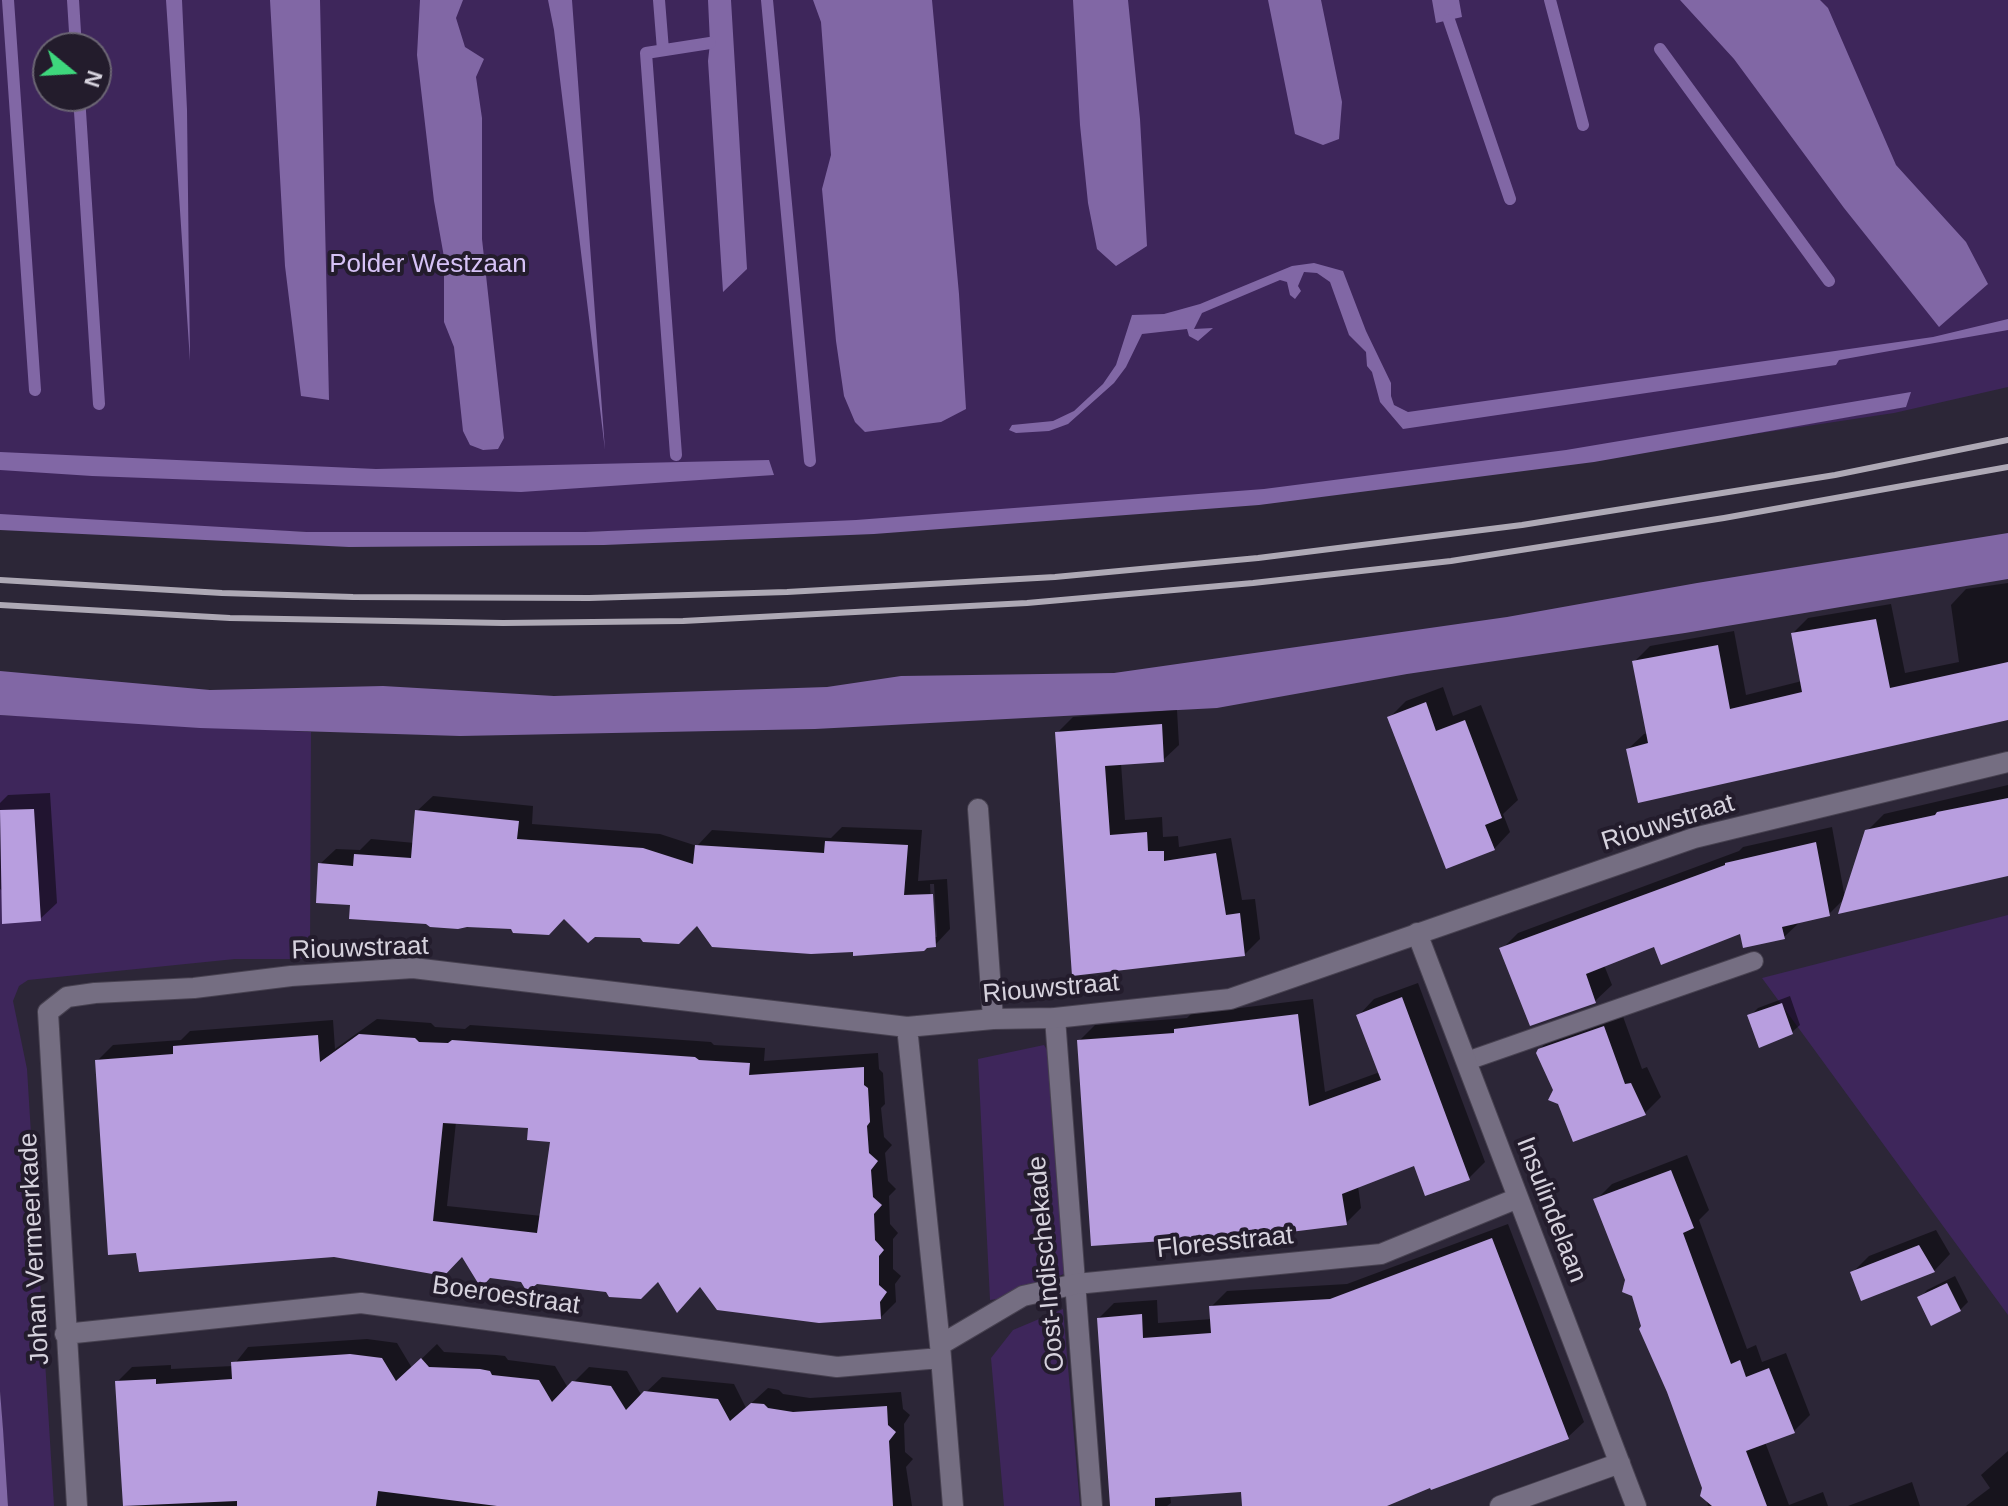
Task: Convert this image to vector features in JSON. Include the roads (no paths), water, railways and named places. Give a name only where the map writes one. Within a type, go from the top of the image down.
[{"type":"street","name":"Riouwstraat","points":[[67,997],[413,968],[907,1027],[993,1019],[1055,1018],[1230,999],[1694,838],[2008,762]]},
{"type":"street","points":[[978,809],[993,1019]]},
{"type":"street","name":"Insulindelaan","points":[[1417,933],[1636,1506]]},
{"type":"street","name":"Johan Vermeerkade","points":[[67,997],[48,1012],[77,1506]]},
{"type":"street","name":"Oost-Indischekade","points":[[1055,1018],[1092,1506]]},
{"type":"street","points":[[907,1027],[953,1506]]},
{"type":"street","name":"Floresstraat","points":[[940,1352],[1023,1296],[1076,1284],[1381,1254],[1518,1198]]},
{"type":"street","name":"Boeroestraat","points":[[65,1334],[361,1303],[837,1367],[940,1352]]},
{"type":"street","points":[[1500,1506],[1620,1463]]},
{"type":"lane","points":[[1467,1061],[1754,961]]},
{"type":"waterway","points":[[8,0],[35,390]]},
{"type":"waterway","points":[[73,0],[75,32]]},
{"type":"waterway","points":[[659,0],[663,50]]},
{"type":"waterway","points":[[767,0],[810,461]]},
{"type":"waterway","points":[[1550,0],[1583,125]]},
{"type":"waterway","points":[[1449,20],[1510,199]]},
{"type":"waterway","points":[[676,455],[646,53],[710,43]]},
{"type":"waterway","points":[[1660,49],[1829,281]]},
{"type":"waterway","points":[[80,112],[99,404]]},
{"type":"railway","points":[[0,580],[222,593],[589,598],[787,592],[1055,577],[1258,558],[1522,525],[1835,475],[2008,440]]},
{"type":"railway","points":[[0,605],[230,618],[503,623],[683,621],[1027,603],[1451,561],[1724,518],[2008,467]]},
{"type":"park label","name":"Polder Westzaan","points":[[428,265]]}]
